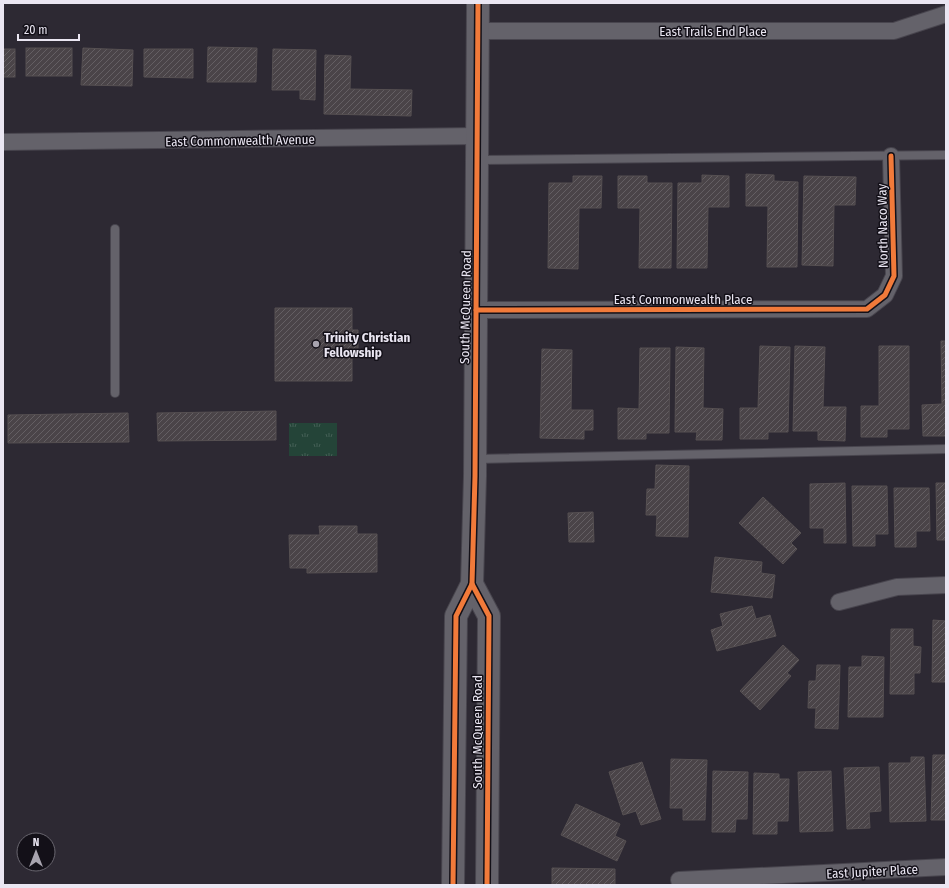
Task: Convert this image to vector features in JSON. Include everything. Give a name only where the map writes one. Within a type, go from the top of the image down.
[{"type":"main road","name":"South McQueen Road","points":[[453,885],[456,616],[472,584],[478,3]]},
{"type":"main road","name":"South McQueen Road","points":[[472,584],[489,616],[487,885]]},
{"type":"street","name":"East Trails End Place","points":[[478,31],[894,31],[946,14]]},
{"type":"street","name":"East Commonwealth Avenue","points":[[3,142],[477,136]]},
{"type":"street","name":"North Naco Way","points":[[885,295],[894,276],[891,156]]},
{"type":"street","name":"East Commonwealth Place","points":[[476,310],[867,309],[885,295]]},
{"type":"street","points":[[839,602],[897,587],[946,585]]},
{"type":"street","name":"East Jupiter Place","points":[[679,880],[866,878],[946,867]]},
{"type":"lane","points":[[477,160],[946,155]]},
{"type":"lane","points":[[115,229],[115,393]]},
{"type":"lane","points":[[474,459],[946,449]]},
{"type":"green space","points":[[289,423],[337,423],[337,456],[289,456]]},
{"type":"building","points":[[208,47],[257,48],[256,82],[207,82]]},
{"type":"building","points":[[26,48],[72,48],[72,76],[26,76]]},
{"type":"building","points":[[83,48],[133,50],[132,86],[81,85]]},
{"type":"building","points":[[3,49],[15,49],[15,77],[3,77]]},
{"type":"building","points":[[144,49],[193,49],[193,78],[144,77]]},
{"type":"building","points":[[273,49],[316,50],[315,100],[300,99],[300,90],[272,90]]},
{"type":"building","points":[[325,55],[351,56],[350,89],[412,90],[411,116],[324,114]]},
{"type":"building","points":[[746,174],[774,175],[774,181],[798,182],[797,267],[767,267],[768,206],[746,206]]},
{"type":"building","points":[[702,175],[729,176],[729,207],[708,207],[707,268],[677,268],[678,183],[702,183]]},
{"type":"building","points":[[573,176],[602,176],[601,208],[579,208],[578,269],[548,268],[549,183],[573,183]]},
{"type":"building","points":[[618,176],[647,176],[647,183],[672,183],[671,268],[639,268],[640,208],[618,208]]},
{"type":"building","points":[[804,176],[856,177],[855,205],[834,205],[833,266],[802,265]]},
{"type":"building","name":"Trinity Christian Fellowship","points":[[275,308],[352,308],[352,330],[358,330],[358,358],[352,358],[352,381],[275,381]]},
{"type":"building","points":[[941,341],[946,341],[946,436],[923,436],[922,405],[942,404]]},
{"type":"building","points":[[760,346],[790,347],[788,432],[768,432],[768,439],[740,439],[740,408],[758,408]]},
{"type":"building","points":[[795,346],[825,347],[823,407],[846,407],[845,441],[818,440],[818,431],[793,431]]},
{"type":"building","points":[[879,346],[909,346],[909,429],[887,429],[887,437],[861,437],[861,406],[879,406]]},
{"type":"building","points":[[676,347],[704,348],[703,408],[723,409],[722,440],[696,440],[697,432],[675,432]]},
{"type":"building","points":[[640,348],[670,348],[669,433],[646,433],[646,439],[618,439],[618,408],[639,409]]},
{"type":"building","points":[[542,349],[572,350],[571,410],[593,410],[593,430],[584,430],[584,439],[540,438]]},
{"type":"building","points":[[276,411],[276,440],[158,441],[157,413]]},
{"type":"building","points":[[128,413],[129,442],[8,443],[8,415]]},
{"type":"building","points":[[656,465],[689,466],[688,537],[656,536],[657,515],[646,515],[647,489],[655,489]]},
{"type":"building","points":[[845,483],[846,543],[824,543],[824,528],[810,528],[810,484]]},
{"type":"building","points":[[936,483],[946,483],[946,540],[937,540]]},
{"type":"building","points":[[852,486],[887,486],[888,534],[875,534],[875,546],[853,546]]},
{"type":"building","points":[[894,488],[929,488],[930,531],[916,531],[916,547],[895,547]]},
{"type":"building","points":[[763,497],[801,533],[791,543],[797,549],[783,564],[739,523]]},
{"type":"building","points":[[593,512],[594,542],[569,542],[568,513]]},
{"type":"building","points":[[319,526],[357,526],[357,534],[377,534],[377,572],[307,573],[307,568],[290,568],[289,535],[320,535]]},
{"type":"building","points":[[715,557],[762,562],[761,573],[775,575],[772,598],[711,592]]},
{"type":"building","points":[[752,606],[756,619],[770,615],[776,636],[717,651],[711,630],[723,626],[720,614]]},
{"type":"building","points":[[933,620],[946,621],[946,682],[932,682]]},
{"type":"building","points":[[891,629],[913,629],[913,646],[921,647],[920,673],[914,673],[914,694],[890,694]]},
{"type":"building","points":[[783,645],[799,660],[787,673],[791,676],[760,710],[740,691]]},
{"type":"building","points":[[862,656],[884,657],[883,717],[848,717],[849,667],[862,667]]},
{"type":"building","points":[[817,665],[840,665],[838,729],[815,728],[816,708],[808,708],[809,681],[816,681]]},
{"type":"building","points":[[933,755],[946,755],[946,820],[931,820]]},
{"type":"building","points":[[911,757],[924,757],[926,821],[890,822],[889,763],[911,763]]},
{"type":"building","points":[[671,759],[707,760],[705,820],[683,820],[683,808],[670,808]]},
{"type":"building","points":[[642,762],[661,819],[641,825],[636,811],[623,815],[609,772]]},
{"type":"building","points":[[879,767],[881,811],[869,812],[870,828],[847,829],[844,768]]},
{"type":"building","points":[[713,771],[748,772],[747,819],[736,819],[735,832],[712,832]]},
{"type":"building","points":[[831,771],[833,831],[800,832],[798,772]]},
{"type":"building","points":[[754,773],[779,774],[779,779],[789,779],[788,821],[777,821],[777,834],[753,834]]},
{"type":"building","points":[[576,804],[620,824],[615,836],[626,841],[617,861],[561,835]]},
{"type":"building","points":[[552,868],[615,869],[615,885],[552,885]]},
{"type":"cycle path","points":[[453,885],[456,616],[472,584],[475,476],[478,3]]},
{"type":"cycle path","points":[[476,310],[867,309],[885,295],[894,276],[891,156]]},
{"type":"cycle path","points":[[472,584],[489,616],[487,885]]},
{"type":"place","name":"Trinity Christian Fellowship","points":[[316,344]]}]
